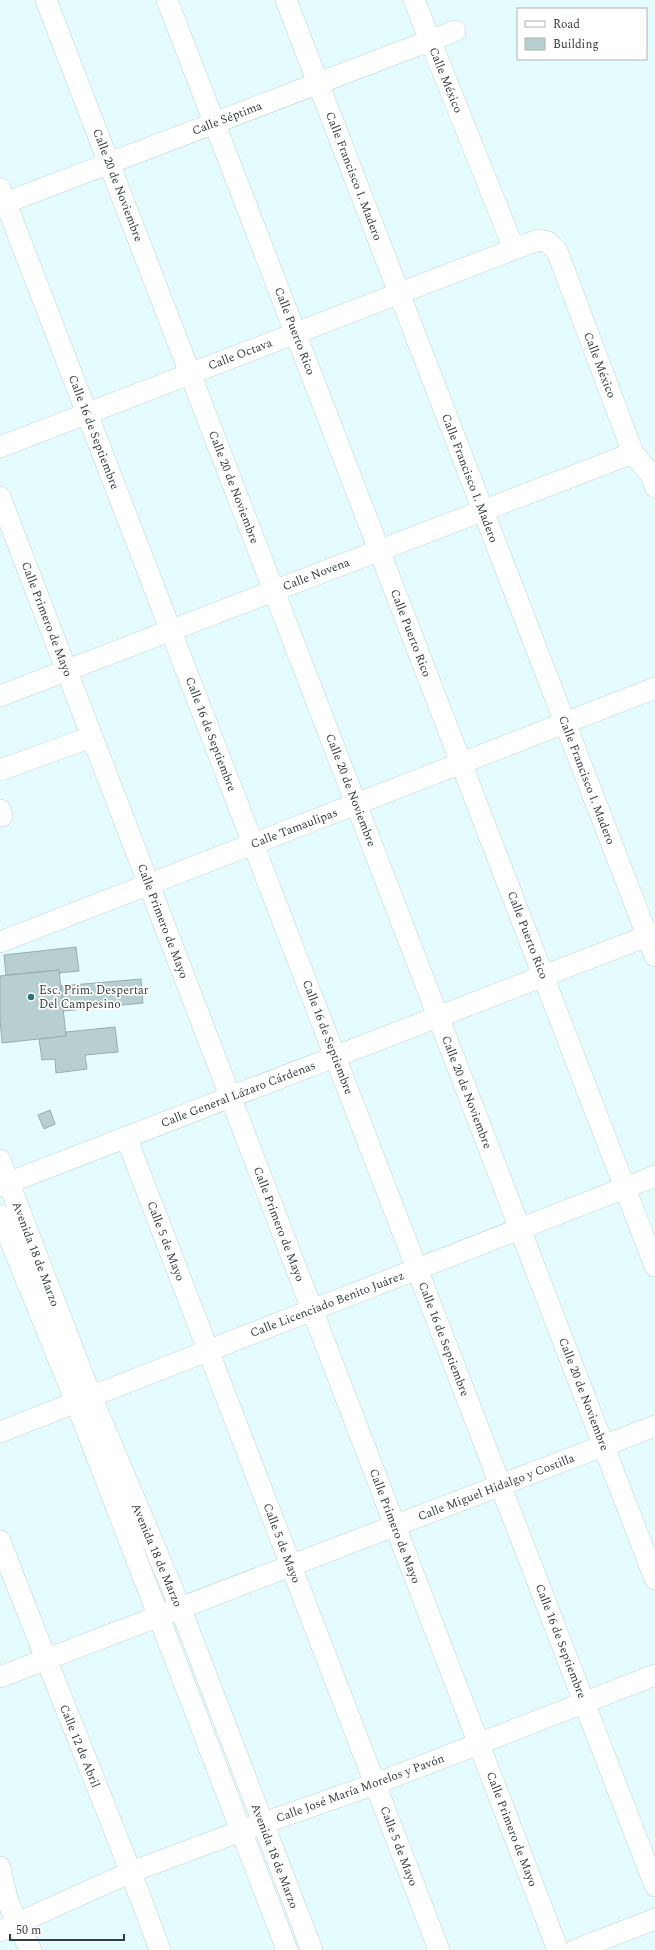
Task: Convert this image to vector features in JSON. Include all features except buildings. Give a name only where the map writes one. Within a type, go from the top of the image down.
[{"type":"street","name":"Calle 20 de Noviembre","points":[[46,0],[655,1579]]},
{"type":"street","name":"Calle Puerto Rico","points":[[167,0],[655,1266]]},
{"type":"street","name":"Calle Francisco I. Madero","points":[[286,0],[565,723],[651,935],[655,956]]},
{"type":"street","name":"Calle México","points":[[414,0],[514,249]]},
{"type":"street","name":"Calle Séptima","points":[[2,199],[110,163],[455,31]]},
{"type":"street","name":"Calle 16 de Septiembre","points":[[2,199],[171,630],[655,1886]]},
{"type":"street","name":"Calle Octava","points":[[0,447],[538,240],[548,242]]},
{"type":"street","name":"Calle México","points":[[548,242],[557,251],[633,453],[651,475],[655,487]]},
{"type":"street","name":"Calle Novena","points":[[0,696],[633,453]]},
{"type":"street","name":"Calle Primero de Mayo","points":[[0,498],[558,1950]]},
{"type":"street","name":"Calle Tamaulipas","points":[[0,942],[655,688]]},
{"type":"street","points":[[0,770],[92,737]]},
{"type":"street","name":"Calle General Lázaro Cárdenas","points":[[4,1184],[651,935]]},
{"type":"street","name":"Calle 5 de Mayo","points":[[126,1137],[439,1950]]},
{"type":"street","name":"Avenida 18 de Marzo","points":[[0,1160],[4,1184],[83,1399],[159,1616],[288,1950]]},
{"type":"street","name":"Calle Licenciado Benito Juárez","points":[[0,1432],[655,1176]]},
{"type":"street","name":"Avenida 18 de Marzo","points":[[0,1215],[83,1399],[180,1607],[312,1950]]},
{"type":"street","name":"Calle Miguel Hidalgo y Costilla","points":[[0,1677],[655,1426]]},
{"type":"street","name":"Calle 12 de Abril","points":[[0,1541],[45,1659],[131,1872],[160,1950]]},
{"type":"street","name":"Calle José María Morelos y Pavón","points":[[8,1928],[131,1872],[262,1823],[375,1784],[655,1674]]},
{"type":"street","points":[[0,1867],[5,1895],[8,1928],[31,1950]]},
{"type":"street","points":[[575,1950],[655,1919]]},
{"type":"place","name":"Esc. Prim. Despertar Del Campesino","points":[[31,997]]}]
